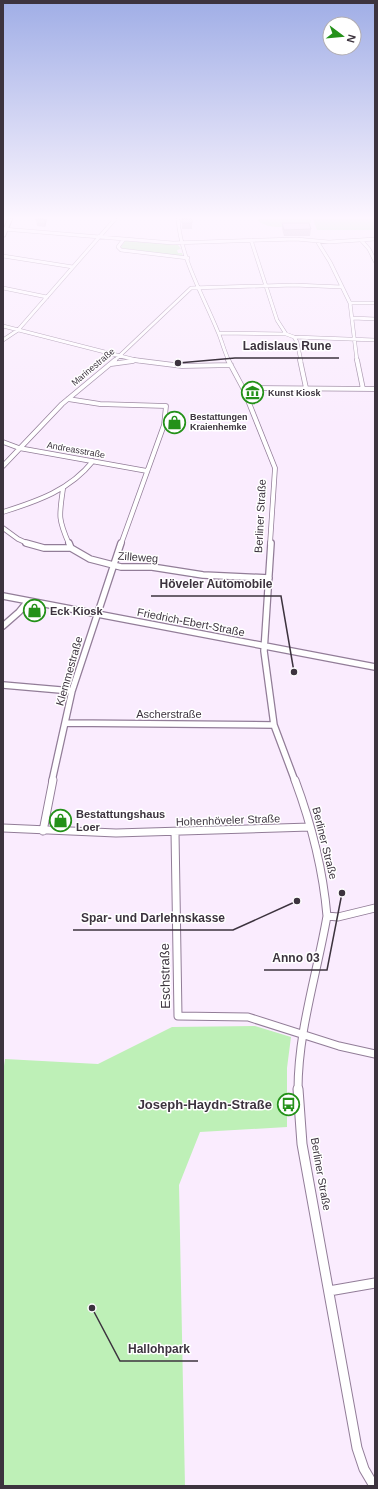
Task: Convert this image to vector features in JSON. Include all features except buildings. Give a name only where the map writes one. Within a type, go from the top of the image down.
[{"type":"street","points":[[5,288],[47,297]]},
{"type":"street","points":[[3,340],[18,330],[54,288]]},
{"type":"street","name":"Marinestraße","points":[[3,466],[68,399],[119,356],[187,291],[194,288]]},
{"type":"street","name":"Berliner Straße","points":[[199,288],[219,333],[225,353],[243,388],[275,468],[264,646],[274,724],[300,794],[310,827],[325,895],[327,916],[324,938],[303,1034],[298,1067],[298,1105],[302,1144],[357,1448],[364,1468],[374,1486]]},
{"type":"street","points":[[267,288],[277,320],[286,334]]},
{"type":"street","points":[[343,288],[350,303],[356,339],[358,365],[363,388]]},
{"type":"street","points":[[350,303],[375,303]]},
{"type":"street","points":[[353,318],[375,319]]},
{"type":"street","points":[[3,326],[136,360],[182,366],[231,365]]},
{"type":"street","points":[[219,333],[286,334],[294,337],[375,340]]},
{"type":"street","points":[[294,337],[297,342],[306,388]]},
{"type":"street","points":[[109,365],[136,360]]},
{"type":"street","points":[[243,388],[375,389]]},
{"type":"street","name":"Klemmestraße","points":[[43,831],[72,691],[113,566],[164,425],[166,406],[100,404],[68,399]]},
{"type":"street","name":"Andreasstraße","points":[[3,442],[19,448],[147,471]]},
{"type":"street","points":[[3,512],[63,489],[93,462]]},
{"type":"street","points":[[3,528],[8,533],[32,545],[53,549],[71,548],[61,526],[59,515],[63,489]]},
{"type":"street","name":"Zilleweg","points":[[71,548],[90,560],[113,566],[152,567],[203,575],[269,578]]},
{"type":"street","name":"Friedrich-Ebert-Straße","points":[[3,596],[375,667]]},
{"type":"street","points":[[3,626],[19,612],[28,601]]},
{"type":"street","points":[[3,685],[72,691]]},
{"type":"street","name":"Ascherstraße","points":[[65,723],[274,724]]},
{"type":"street","name":"Hohenhöveler Straße","points":[[3,828],[43,831],[116,833],[310,827]]},
{"type":"street","name":"Eschstraße","points":[[175,832],[178,1016],[248,1017],[303,1034]]},
{"type":"street","points":[[327,916],[338,917],[375,908]]},
{"type":"street","points":[[303,1034],[363,1052],[375,1054]]},
{"type":"street","points":[[329,1291],[375,1283]]},
{"type":"green space","points":[[255,1026],[291,1037],[287,1068],[287,1127],[200,1132],[179,1185],[185,1486],[3,1486],[3,1073],[5,1059],[98,1064],[172,1027]]},
{"type":"place","name":"Ladislaus Rune","points":[[178,363]]},
{"type":"place","name":"Kunst Kiosk","points":[[253,393]]},
{"type":"place","name":"Bestattungen Kraienhemke","points":[[175,422]]},
{"type":"place","name":"Eck Kiosk","points":[[34,611]]},
{"type":"place","name":"Höveler Automobile","points":[[294,672]]},
{"type":"place","name":"Bestattungshaus Loer","points":[[60,820]]},
{"type":"place","name":"Anno 03","points":[[342,893]]},
{"type":"place","name":"Spar- und Darlehnskasse","points":[[297,901]]},
{"type":"place","name":"Joseph-Haydn-Straße","points":[[288,1104]]},
{"type":"place","name":"Hallohpark","points":[[92,1308]]}]
